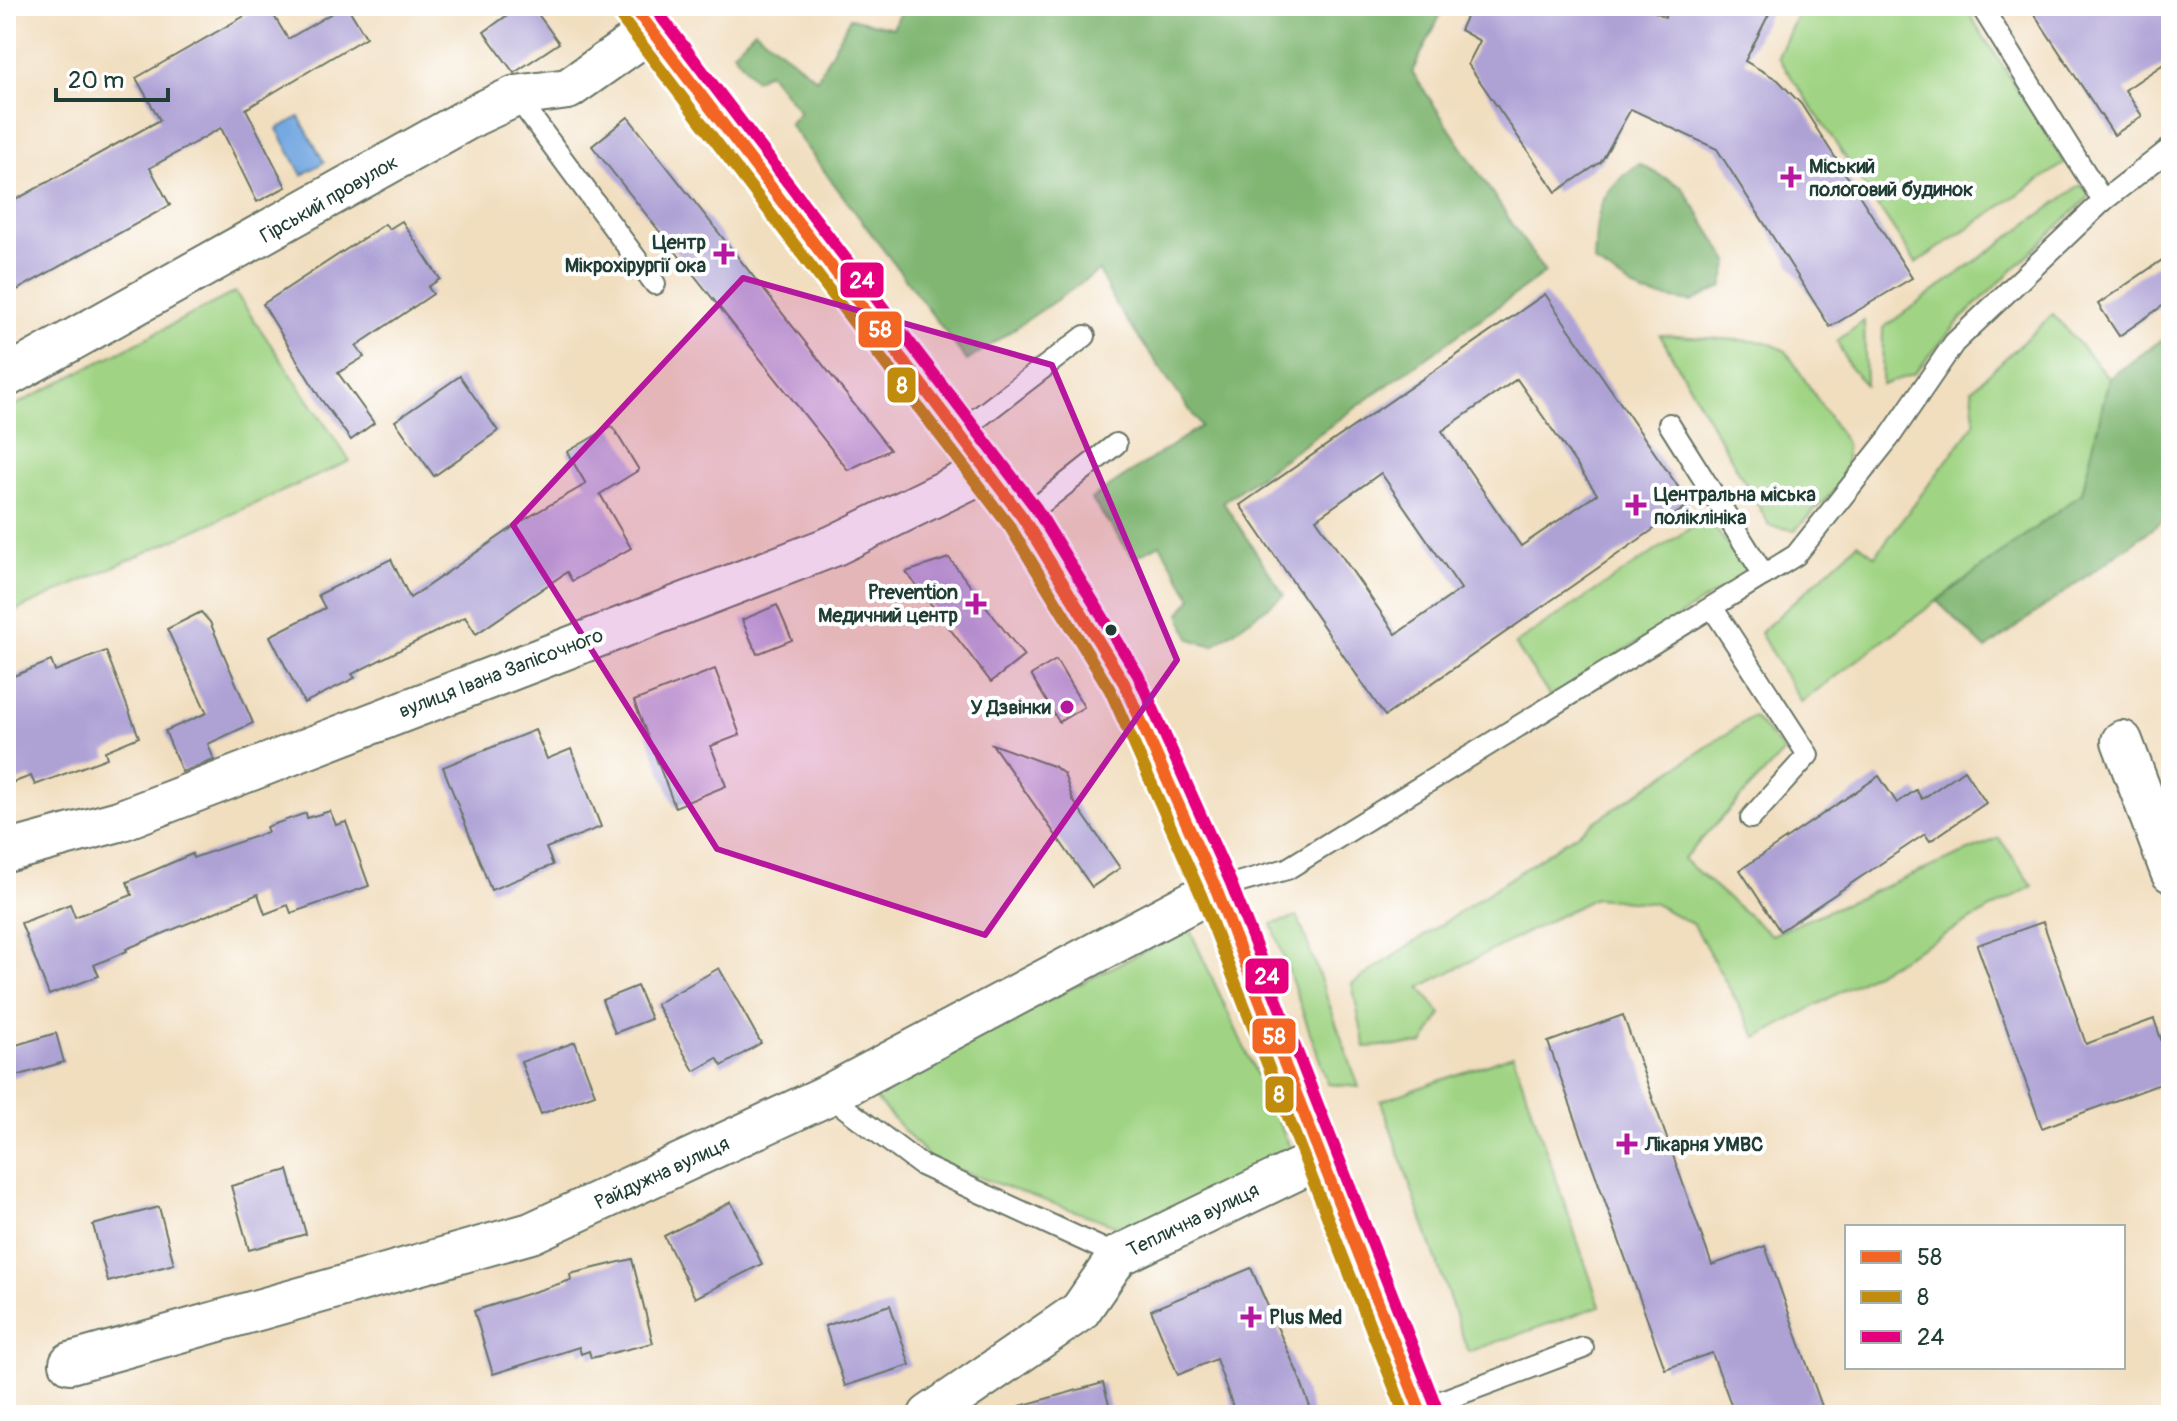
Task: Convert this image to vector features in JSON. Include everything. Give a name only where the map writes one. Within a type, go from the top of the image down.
[{"type":"street","name":"Гірський провулок","points":[[6,377],[475,115],[516,96],[568,89],[642,18]]},
{"type":"street","points":[[642,18],[1023,518],[1131,697],[1216,889],[1421,1412]]},
{"type":"street","name":"вулиця Івана Запісочного","points":[[6,852],[119,821],[833,546],[986,471]]},
{"type":"street","points":[[2122,741],[2171,872]]},
{"type":"street","name":"Райдужна вулиця","points":[[70,1363],[531,1233],[828,1095],[1216,889]]},
{"type":"street","name":"Теплична вулиця","points":[[929,1415],[1080,1311],[1118,1256],[1321,1158]]},
{"type":"lane","points":[[1981,6],[2103,201]]},
{"type":"lane","points":[[516,96],[655,284]]},
{"type":"lane","points":[[1216,889],[1287,869],[1796,555],[1889,438],[1954,343],[2103,201],[2171,148]]},
{"type":"lane","points":[[957,434],[1085,336]]},
{"type":"lane","points":[[1669,424],[1764,575]]},
{"type":"lane","points":[[1023,518],[1116,444]]},
{"type":"lane","points":[[1712,607],[1808,755],[1751,818]]},
{"type":"lane","points":[[828,1095],[921,1165],[1118,1256]]},
{"type":"lane","points":[[1421,1412],[1583,1348]]},
{"type":"highlighted area","points":[[743,278],[1052,365],[1177,660],[985,935],[717,849],[513,525]]},
{"type":"green space","points":[[904,6],[1445,6],[1412,72],[1545,273],[1223,502],[1284,595],[1213,646],[1190,639],[1180,613],[1192,598],[1160,544],[1134,558],[1091,499],[1201,426],[1115,304],[1099,271],[967,361],[789,124],[800,112],[768,72],[755,80],[733,52],[755,30],[817,79],[850,18],[893,28]]},
{"type":"green space","points":[[1801,6],[1964,6],[2065,163],[1916,263],[1778,57]]},
{"type":"green space","points":[[1639,164],[1682,187],[1729,262],[1722,287],[1691,302],[1643,294],[1594,262],[1598,218],[1606,195]]},
{"type":"green space","points":[[2081,185],[2091,195],[1959,321],[1914,374],[1882,385],[1883,328]]},
{"type":"green space","points":[[235,292],[350,461],[6,615],[6,410]]},
{"type":"green space","points":[[2053,314],[2109,378],[2082,493],[1801,702],[1760,633],[1858,543],[1875,556],[1975,423],[1972,389]]},
{"type":"green space","points":[[1864,321],[1866,385],[1850,368],[1837,341]]},
{"type":"green space","points":[[2171,333],[2171,515],[1986,649],[1937,601],[2082,493],[2109,378]]},
{"type":"green space","points":[[1660,335],[1767,342],[1786,351],[1846,443],[1846,479],[1795,530],[1770,526]]},
{"type":"green space","points":[[1707,517],[1748,573],[1550,697],[1515,644]]},
{"type":"green space","points":[[1753,716],[1784,752],[1683,859],[1771,935],[1999,838],[2033,886],[1757,1038],[1694,925],[1653,903],[1594,898],[1420,987],[1441,1014],[1423,1044],[1365,1047],[1352,984]]},
{"type":"green space","points":[[1298,917],[1359,1087],[1328,1084],[1272,924]]},
{"type":"green space","points":[[1189,928],[1292,1151],[1129,1230],[932,1161],[869,1092]]},
{"type":"green space","points":[[1513,1055],[1600,1306],[1468,1352],[1381,1101]]},
{"type":"water","points":[[299,117],[324,162],[302,175],[277,129]]},
{"type":"building","points":[[262,6],[268,6],[288,39],[347,6],[366,37],[246,109],[286,187],[257,202],[221,128],[150,168],[170,205],[6,296],[6,205],[160,120],[136,78]]},
{"type":"building","points":[[520,6],[532,6],[559,43],[514,73],[484,32]]},
{"type":"building","name":"Міський пологовий будинок","points":[[1471,6],[1644,6],[1665,17],[1671,6],[1773,6],[1745,61],[1778,80],[1801,104],[1912,278],[1830,327],[1717,149],[1631,109],[1601,162],[1556,192],[1468,64],[1480,41],[1460,30]]},
{"type":"building","points":[[2029,6],[2171,6],[2171,59],[2125,90],[2142,116],[2114,135]]},
{"type":"building","points":[[628,117],[890,450],[848,470],[592,146]]},
{"type":"building","points":[[402,221],[440,279],[428,287],[433,294],[356,346],[364,357],[338,373],[374,423],[351,440],[320,398],[263,304],[385,224],[389,229]]},
{"type":"building","points":[[2171,254],[2171,300],[2119,336],[2098,304]]},
{"type":"building","name":"Центральна міська поліклініка","points":[[1545,294],[1690,504],[1385,716],[1240,505]],"holes":[[[1517,379],[1597,494],[1521,546],[1442,431]],[[1381,473],[1461,589],[1396,634],[1316,519]]]},
{"type":"building","points":[[460,376],[498,431],[434,476],[395,421]]},
{"type":"building","points":[[612,426],[639,470],[600,494],[631,548],[572,581],[567,572],[476,634],[465,617],[352,674],[355,678],[304,703],[270,636],[325,608],[318,595],[391,559],[410,598],[522,521],[586,484],[567,452]]},
{"type":"building","points":[[949,558],[1024,656],[991,682],[906,572]]},
{"type":"building","points":[[777,605],[792,640],[757,654],[742,620]]},
{"type":"building","points":[[201,612],[210,622],[253,723],[208,744],[214,760],[182,772],[165,731],[207,713],[167,629]]},
{"type":"building","points":[[106,651],[139,737],[105,751],[107,758],[35,785],[31,776],[6,785],[6,679],[51,661],[55,671]]},
{"type":"building","points":[[1056,660],[1084,707],[1059,722],[1031,675]]},
{"type":"building","points":[[715,669],[740,735],[711,746],[726,786],[675,807],[634,701]]},
{"type":"building","points":[[535,730],[547,759],[571,749],[601,827],[546,848],[553,865],[491,890],[443,767]]},
{"type":"building","points":[[992,744],[1055,767],[1064,774],[1073,800],[1120,868],[1092,887]]},
{"type":"building","points":[[1964,770],[1986,803],[1930,841],[1925,834],[1780,931],[1740,870],[1879,776],[1897,803],[1916,790],[1922,799]]},
{"type":"building","points":[[330,811],[336,825],[346,822],[369,886],[291,913],[288,905],[265,914],[258,894],[126,949],[94,965],[99,976],[49,995],[21,923],[70,904],[75,917],[132,895],[127,882],[192,854],[193,858],[268,832],[266,827],[306,813],[307,818]]},
{"type":"building","points":[[2043,922],[2086,1044],[2154,1019],[2171,1068],[2171,1080],[2042,1128],[1977,945]]},
{"type":"building","points":[[719,968],[761,1043],[722,1066],[717,1058],[694,1071],[656,1004]]},
{"type":"building","points":[[637,986],[651,1019],[615,1033],[602,1000]]},
{"type":"building","name":"Лікарня УМВС","points":[[1623,1015],[1712,1265],[1765,1246],[1825,1415],[1735,1415],[1712,1353],[1665,1369],[1548,1042]]},
{"type":"building","points":[[56,1033],[64,1062],[6,1079],[6,1048]]},
{"type":"building","points":[[575,1042],[595,1094],[541,1114],[521,1062]]},
{"type":"building","points":[[288,1170],[306,1234],[249,1250],[231,1186]]},
{"type":"building","points":[[731,1202],[762,1264],[695,1298],[664,1236]]},
{"type":"building","points":[[159,1207],[174,1264],[108,1282],[93,1225]]},
{"type":"building","points":[[632,1259],[653,1343],[591,1358],[589,1351],[581,1354],[579,1347],[493,1374],[474,1311],[571,1280],[570,1274]]},
{"type":"building","points":[[1251,1268],[1313,1415],[1236,1415],[1216,1359],[1178,1375],[1151,1310]]},
{"type":"building","points":[[890,1305],[910,1365],[845,1386],[825,1326]]},
{"type":"building","points":[[1103,1383],[1112,1415],[1021,1415],[1020,1406]]},
{"type":"transit line","name":"58","points":[[633,6],[1023,518],[1124,683],[1216,889],[1422,1415]]},
{"type":"transit line","name":"24","points":[[653,6],[1036,508],[1138,675],[1231,883],[1437,1409]]},
{"type":"transit line","name":"8","points":[[620,16],[1010,527],[1110,690],[1201,895],[1405,1415]]},
{"type":"place","name":"Міський пологовий будинок","points":[[1791,177]]},
{"type":"place","name":"Центр Мікрохірургії ока","points":[[724,254]]},
{"type":"place","name":"Центральна міська поліклініка","points":[[1636,505]]},
{"type":"place","name":"Prevention Медичний центр","points":[[976,604]]},
{"type":"place","name":"У Дзвінки","points":[[1067,707]]},
{"type":"place","name":"Лікарня УМВС","points":[[1627,1144]]},
{"type":"place","name":"Plus Med","points":[[1251,1317]]}]
